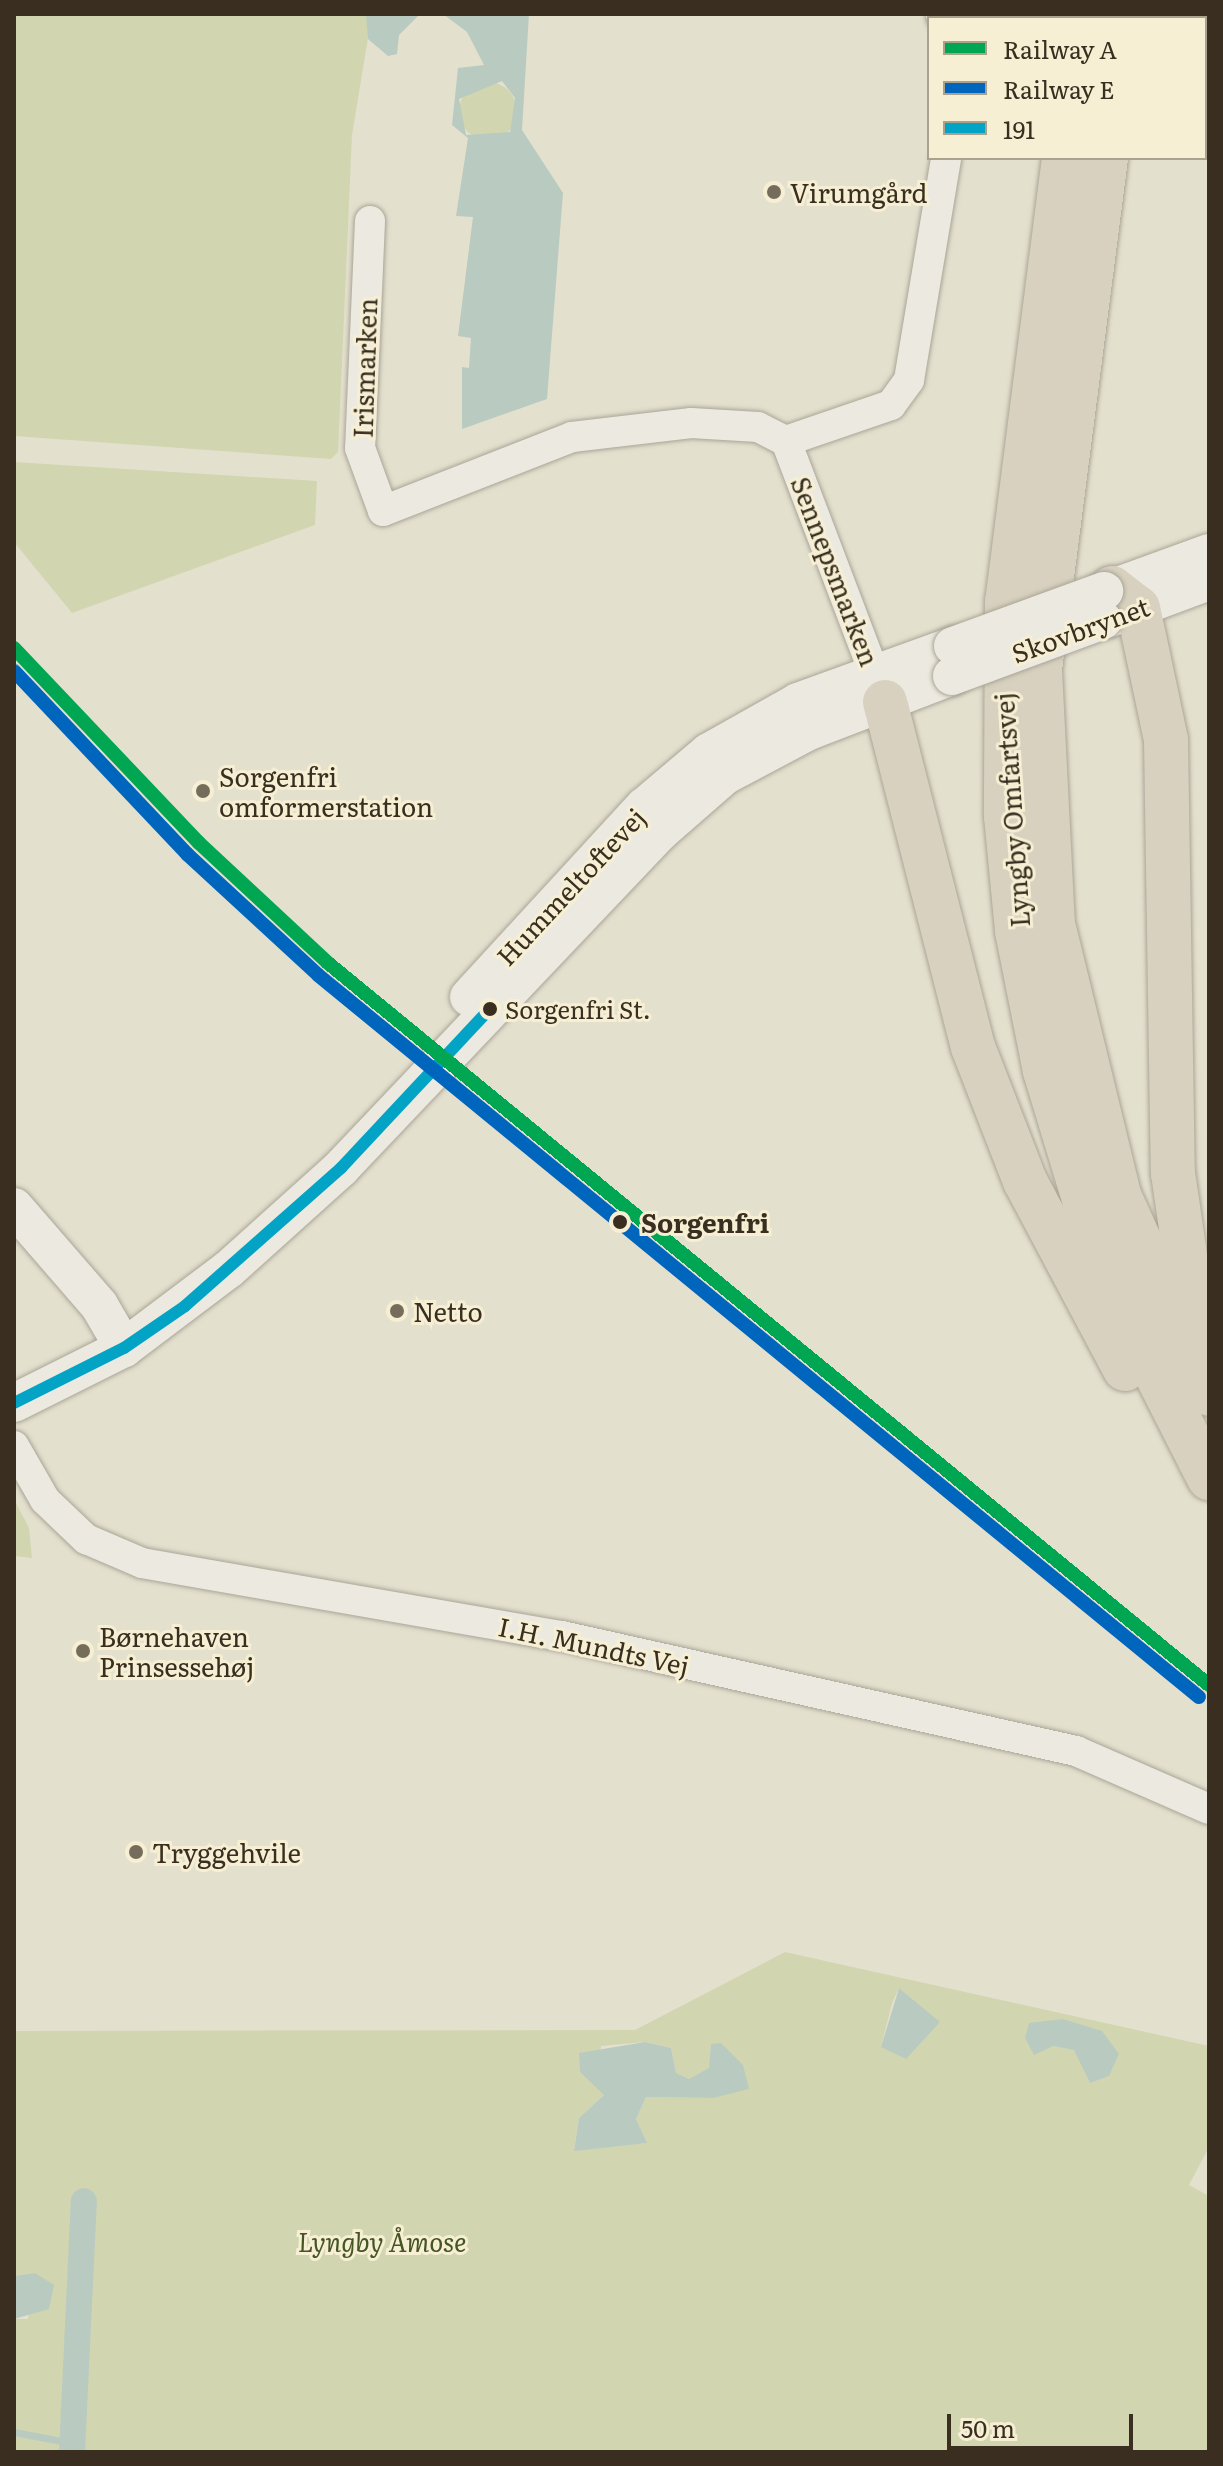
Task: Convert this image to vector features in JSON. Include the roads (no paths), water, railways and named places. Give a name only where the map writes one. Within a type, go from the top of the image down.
[{"type":"highway","name":"Lyngby Omfartsvej","points":[[1064,160],[1017,488],[1004,657],[1017,931],[1045,1071],[1087,1209],[1144,1350],[1209,1480]]},
{"type":"highway","name":"Lyngby Omfartsvej","points":[[1106,160],[1040,670],[1053,924],[1119,1195],[1209,1394]]},
{"type":"highway","points":[[1114,602],[1157,686],[1172,811],[1173,1173],[1186,1262],[1209,1342]]},
{"type":"highway","points":[[880,687],[973,1047],[1025,1181],[1135,1387],[1209,1480]]},
{"type":"street","name":"Sennepsmarken","points":[[786,441],[891,405],[909,380],[946,160]]},
{"type":"street","name":"Irismarken","points":[[370,221],[360,448],[383,511]]},
{"type":"street","name":"Sennepsmarken","points":[[383,511],[572,437],[691,423],[758,427],[786,441],[880,687]]},
{"type":"street","name":"Skovbrynet","points":[[952,661],[1114,602],[1209,553]]},
{"type":"street","name":"Skovbrynet","points":[[1114,602],[1209,581]]},
{"type":"street","name":"Hummeltoftevej","points":[[14,1403],[124,1348],[268,1233],[481,1001],[713,784],[880,687],[952,661]]},
{"type":"street","points":[[14,1207],[99,1305],[124,1348]]},
{"type":"street","name":"I.H. Mundts Vej","points":[[14,1446],[45,1500],[86,1539],[142,1563],[562,1636],[1076,1751],[1209,1809]]},
{"type":"waterway","points":[[72,2452],[84,2201]]},
{"type":"waterway","points":[[14,2432],[72,2443]]},
{"type":"rail line","name":"A","points":[[14,648],[199,843],[328,963],[1209,1685]]},
{"type":"rail line","name":"E","points":[[14,671],[187,854],[318,975],[1199,1697]]},
{"type":"place","name":"Virumgård","points":[[774,192]]},
{"type":"place","name":"Sorgenfri omformerstation","points":[[203,791]]},
{"type":"place","name":"Sorgenfri St.","points":[[490,1009]]},
{"type":"place","name":"Sorgenfri","points":[[620,1222]]},
{"type":"place","name":"Netto","points":[[397,1311]]},
{"type":"place","name":"Børnehaven Prinsessehøj","points":[[83,1651]]},
{"type":"place","name":"Tryggehvile","points":[[136,1852]]},
{"type":"park label","name":"Lyngby Åmose","points":[[382,2241]]}]
